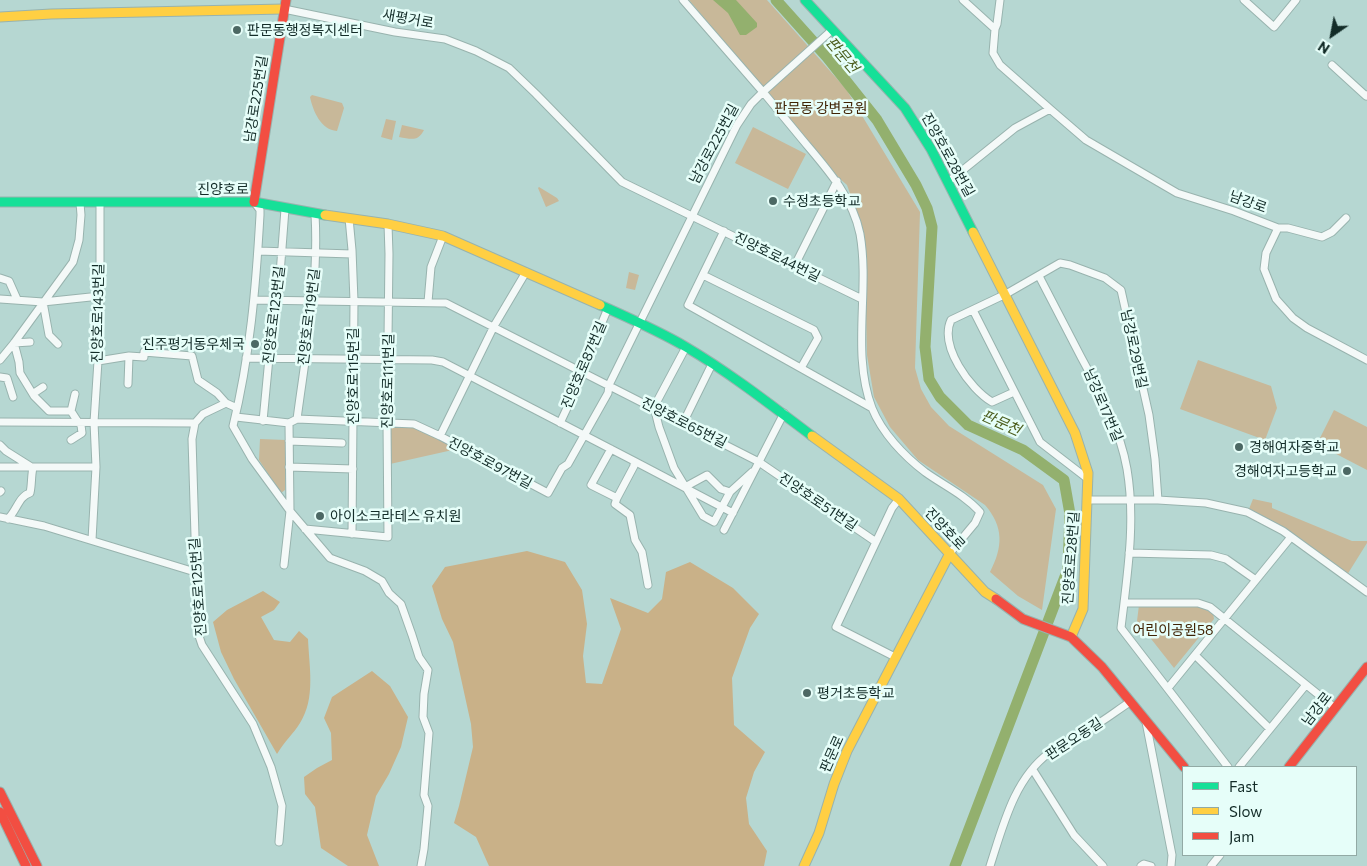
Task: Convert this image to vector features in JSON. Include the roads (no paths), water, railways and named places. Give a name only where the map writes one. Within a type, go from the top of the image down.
[{"type":"main road","name":"진양호로28번길","points":[[805,0],[829,32],[905,108],[931,149],[1075,433],[1084,457],[1088,479],[1088,500],[1083,609],[1068,636]]},
{"type":"main road","name":"새평거로","points":[[0,17],[285,4]]},
{"type":"main road","name":"남강로225번길","points":[[254,202],[285,4]]},
{"type":"main road","name":"진양호로","points":[[0,202],[80,204],[254,202],[315,214],[388,224],[443,236],[640,323],[712,364],[784,413],[899,500],[985,592],[1024,618],[1068,636],[1102,667],[1183,766]]},
{"type":"main road","name":"판문로","points":[[804,866],[819,833],[834,784],[847,751],[950,553]]},
{"type":"main road","name":"남강로","points":[[1289,766],[1367,667]]},
{"type":"main road","points":[[0,792],[37,866]]},
{"type":"main road","points":[[0,812],[26,866]]},
{"type":"street","points":[[683,0],[837,180],[851,207],[860,233],[863,268],[863,359],[872,408],[886,432],[909,459],[925,472],[972,502],[980,512],[975,523],[950,553]]},
{"type":"street","points":[[963,0],[995,29]]},
{"type":"street","name":"남강로","points":[[1000,0],[993,53],[1000,65],[1086,140],[1177,193],[1234,211],[1278,228],[1266,253],[1264,270],[1276,299],[1293,318],[1307,328],[1367,360]]},
{"type":"street","points":[[1244,0],[1274,27],[1296,0]]},
{"type":"street","name":"새평거로","points":[[285,4],[395,32],[445,39],[476,51],[509,68],[622,182],[691,217]]},
{"type":"street","name":"남강로225번길","points":[[548,493],[562,468],[568,464],[608,393],[609,385],[744,113],[763,92],[829,32]]},
{"type":"street","points":[[1332,65],[1367,95]]},
{"type":"street","points":[[948,182],[1015,128],[1050,109]]},
{"type":"street","points":[[795,265],[837,180]]},
{"type":"street","points":[[254,202],[260,210],[254,300],[246,358],[233,426],[252,458],[290,511],[330,558],[365,571],[382,581],[389,593],[401,604],[418,657],[428,670],[423,717],[429,732],[424,795],[428,806],[421,866]]},
{"type":"street","name":"진양호로143번길","points":[[92,540],[96,467],[94,422],[100,296],[100,203]]},
{"type":"street","points":[[1,357],[14,343],[73,262],[79,240],[80,204]]},
{"type":"street","name":"진양호로123번길","points":[[263,420],[269,358],[278,300],[285,209]]},
{"type":"street","name":"진양호로119번길","points":[[298,420],[313,301],[316,253],[315,214]]},
{"type":"street","name":"진양호로44번길","points":[[691,217],[795,265],[862,299]]},
{"type":"street","name":"진양호로115번길","points":[[349,218],[354,301],[352,534]]},
{"type":"street","points":[[1278,228],[1288,228],[1322,238],[1332,232],[1346,218]]},
{"type":"street","name":"진양호로111번길","points":[[352,534],[388,537],[387,423],[390,254],[388,224]]},
{"type":"street","points":[[724,231],[688,304],[872,408]]},
{"type":"street","points":[[428,302],[431,266],[443,236]]},
{"type":"street","points":[[258,251],[352,254]]},
{"type":"street","name":"남강로29번길","points":[[1006,294],[1060,263],[1106,278],[1121,290],[1149,415],[1158,500]]},
{"type":"street","name":"진양호로97번길","points":[[526,272],[494,326],[440,436],[548,493]]},
{"type":"street","points":[[703,275],[814,330],[818,338],[800,368]]},
{"type":"street","name":"남강로17번길","points":[[1038,276],[1097,386],[1116,429],[1127,468],[1130,500],[1129,553],[1121,628],[1227,766]]},
{"type":"street","points":[[0,278],[9,281],[17,299]]},
{"type":"street","points":[[1006,294],[951,320],[947,329],[951,347],[964,376],[981,396],[992,402],[1014,392]]},
{"type":"street","points":[[0,299],[43,302],[100,296]]},
{"type":"street","points":[[254,300],[446,303],[584,372]]},
{"type":"street","points":[[43,302],[48,335],[58,344]]},
{"type":"street","name":"진양호로87번길","points":[[560,423],[584,372],[589,354],[608,308]]},
{"type":"street","points":[[973,310],[1040,442],[1088,479]]},
{"type":"street","points":[[14,343],[30,342]]},
{"type":"street","points":[[14,343],[20,373],[34,393],[34,396],[49,411],[71,412]]},
{"type":"street","points":[[686,348],[654,407],[674,468],[684,487],[704,516],[714,522],[730,492],[755,469]]},
{"type":"street","points":[[98,361],[129,356],[144,357],[144,352],[192,356],[198,380],[217,393],[226,403],[237,408]]},
{"type":"street","points":[[128,384],[129,356]]},
{"type":"street","points":[[246,358],[432,360],[443,362],[733,513]]},
{"type":"street","points":[[682,423],[712,364]]},
{"type":"street","name":"진양호로65번길","points":[[584,372],[759,462]]},
{"type":"street","points":[[0,377],[7,378],[13,397]]},
{"type":"street","points":[[34,393],[43,388]]},
{"type":"street","points":[[71,440],[82,433],[81,425],[71,412],[75,394]]},
{"type":"street","points":[[0,422],[195,423],[203,414],[226,403]]},
{"type":"street","points":[[724,530],[784,413]]},
{"type":"street","points":[[236,417],[289,423],[298,420],[414,424],[440,436]]},
{"type":"street","name":"진양호로125번길","points":[[195,423],[192,439],[198,633],[202,645],[253,724],[271,767],[282,806],[279,842]]},
{"type":"street","points":[[284,565],[290,511],[289,423]]},
{"type":"street","points":[[289,441],[342,443]]},
{"type":"street","points":[[0,445],[33,468]]},
{"type":"street","points":[[611,449],[591,485],[617,498]]},
{"type":"street","points":[[634,461],[634,466],[615,504],[630,515],[635,540],[642,552],[648,585]]},
{"type":"street","name":"진양호로51번길","points":[[759,462],[876,542]]},
{"type":"street","points":[[0,467],[96,467]]},
{"type":"street","points":[[8,518],[16,511],[23,496],[30,493],[33,468]]},
{"type":"street","points":[[289,468],[353,469]]},
{"type":"street","points":[[684,487],[707,475],[721,489],[730,492]]},
{"type":"street","points":[[895,657],[836,627],[892,508],[899,500]]},
{"type":"street","points":[[1088,500],[1158,500],[1206,503],[1247,512],[1291,537],[1367,592]]},
{"type":"street","points":[[698,522],[704,516]]},
{"type":"street","points":[[0,517],[92,540],[195,572]]},
{"type":"street","points":[[305,529],[352,534]]},
{"type":"street","points":[[1168,688],[1291,537]]},
{"type":"street","points":[[1129,553],[1211,555],[1226,559],[1256,580]]},
{"type":"street","points":[[1124,603],[1198,603],[1210,607],[1335,708]]},
{"type":"street","points":[[1195,655],[1270,730]]},
{"type":"street","points":[[1239,766],[1306,686]]},
{"type":"street","name":"판문오동길","points":[[990,866],[1016,794],[1025,778],[1048,753],[1100,723],[1130,702]]},
{"type":"street","name":"진양호로","points":[[1146,722],[1172,855],[1171,866]]},
{"type":"street","points":[[1033,770],[1074,835],[1104,866]]},
{"type":"street","points":[[1211,866],[1219,856]]},
{"type":"street","points":[[1141,866],[1144,864],[1152,866]]},
{"type":"waterway","name":"판문천","points":[[776,0],[827,57],[877,120],[916,185],[927,208],[932,227],[925,347],[929,379],[940,397],[968,425],[1023,450],[1064,480],[1070,514],[1068,569],[955,866]]},
{"type":"place","name":"판문동행정복지센터","points":[[237,30]]},
{"type":"place","name":"수정초등학교","points":[[773,201]]},
{"type":"place","name":"진주평거동우체국","points":[[255,344]]},
{"type":"place","name":"경해여자중학교","points":[[1239,447]]},
{"type":"place","name":"경해여자고등학교","points":[[1347,471]]},
{"type":"place","name":"아이소크라테스 유치원","points":[[320,516]]},
{"type":"place","name":"평거초등학교","points":[[807,693]]},
{"type":"park label","name":"판문동 강변공원","points":[[821,108]]},
{"type":"park label","name":"어린이공원58","points":[[1173,630]]}]
